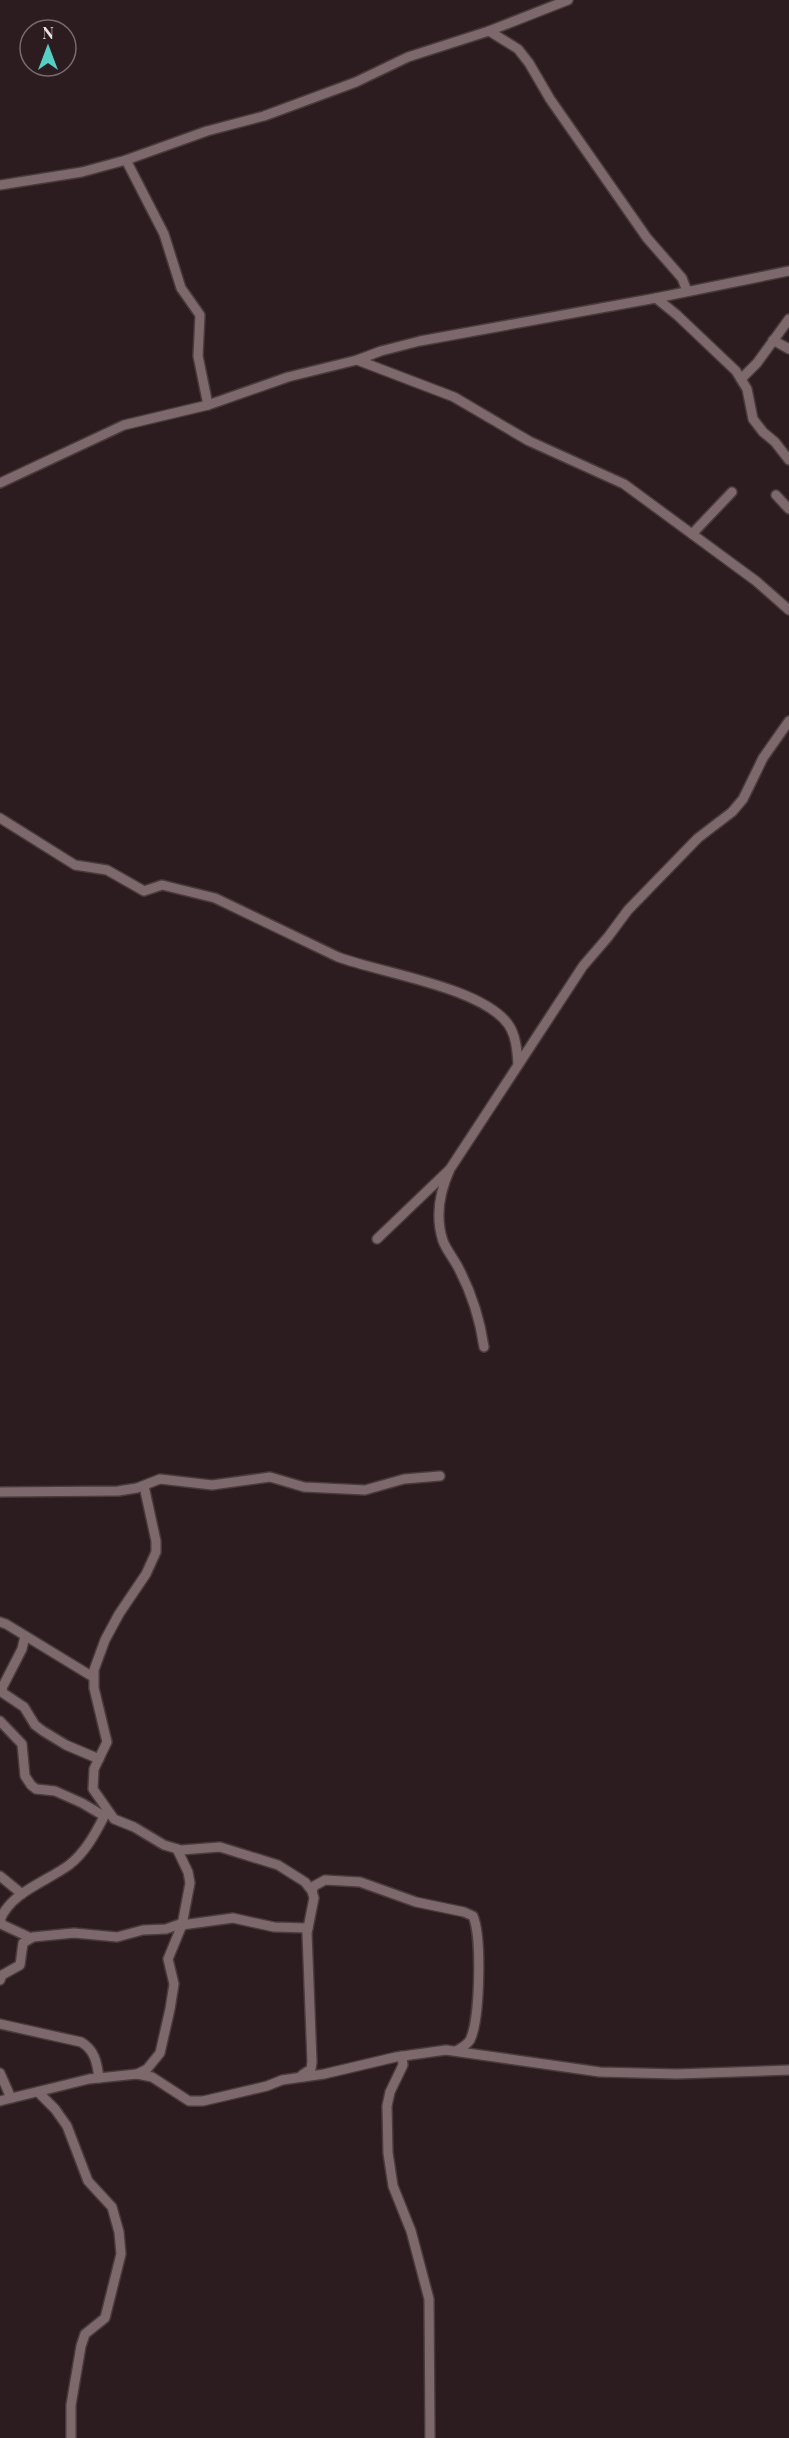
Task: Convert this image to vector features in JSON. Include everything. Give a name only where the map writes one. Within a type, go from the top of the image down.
[{"type":"street","points":[[0,185],[82,172],[126,160],[207,131],[264,116],[356,82],[408,57],[489,31],[568,0]]},
{"type":"street","points":[[489,31],[518,49],[529,63],[550,99],[647,238],[682,278],[687,291]]},
{"type":"street","points":[[126,160],[164,234],[181,288],[200,315],[198,356],[208,405]]},
{"type":"street","points":[[0,483],[124,425],[208,405],[288,377],[357,360],[381,351],[420,341],[789,271]]},
{"type":"street","points":[[656,298],[712,348],[741,379],[747,389],[753,419],[789,460]]},
{"type":"street","points":[[741,379],[789,319]]},
{"type":"street","points":[[773,340],[789,349]]},
{"type":"street","points":[[357,360],[454,397],[539,446],[610,477],[756,581],[789,610]]},
{"type":"street","points":[[692,534],[732,492]]},
{"type":"street","points":[[776,495],[789,509]]},
{"type":"street","points":[[377,1239],[450,1169],[578,973],[609,937],[627,910],[698,838],[732,812],[752,782],[763,758],[789,721]]},
{"type":"street","points":[[0,818],[75,865],[107,870],[144,891],[162,885],[215,898],[338,957],[359,965],[388,970],[472,998],[497,1013],[508,1023],[513,1034],[518,1064]]},
{"type":"street","points":[[450,1169],[440,1199],[440,1231],[443,1242],[459,1269],[480,1319],[484,1347]]},
{"type":"street","points":[[0,1492],[118,1491],[144,1486],[160,1479],[212,1485],[270,1477],[304,1487],[365,1490],[404,1479],[440,1476]]},
{"type":"street","points":[[105,1814],[93,1789],[93,1776],[106,1742],[93,1677],[105,1640],[119,1614],[146,1574],[156,1552],[156,1541],[144,1486]]},
{"type":"street","points":[[0,1622],[63,1657],[93,1677]]},
{"type":"street","points":[[25,1636],[22,1649],[2,1688],[3,1693],[24,1707],[35,1725],[43,1731],[66,1745],[99,1759]]},
{"type":"street","points":[[2,1726],[22,1744],[25,1776],[36,1789],[55,1791],[134,1827],[164,1845],[177,1849],[220,1847],[249,1855],[292,1872],[312,1890]]},
{"type":"street","points":[[31,1938],[3,1925],[0,1921],[5,1903],[70,1864],[87,1846],[105,1814]]},
{"type":"street","points":[[135,2075],[152,2064],[162,2048],[174,1984],[168,1959],[182,1924],[190,1878],[177,1849]]},
{"type":"street","points":[[0,1876],[22,1894]]},
{"type":"street","points":[[300,2076],[311,2069],[312,2062],[308,1928],[313,1908],[312,1890],[314,1886],[325,1880],[360,1882],[416,1902],[473,1916],[478,1945],[476,2024],[468,2043],[455,2051]]},
{"type":"street","points":[[0,1980],[2,1975],[20,1965],[23,1943],[31,1938],[83,1933],[117,1936],[142,1930],[166,1929],[182,1924],[233,1918],[274,1927],[308,1928]]},
{"type":"street","points":[[0,2024],[17,2030],[81,2042],[88,2046],[93,2054],[99,2078]]},
{"type":"street","points":[[0,2101],[99,2078],[135,2075],[152,2077],[183,2098],[195,2101],[251,2090],[300,2076],[324,2074],[402,2056],[455,2051],[600,2072],[677,2074],[789,2070]]},
{"type":"street","points":[[402,2056],[403,2065],[390,2092],[387,2106],[388,2153],[392,2180],[411,2231],[429,2299],[430,2438]]},
{"type":"street","points":[[0,2073],[11,2098]]},
{"type":"street","points":[[38,2092],[55,2109],[67,2126],[88,2181],[112,2207],[121,2244],[121,2254],[105,2318],[85,2334],[81,2346],[71,2405],[71,2438]]}]
